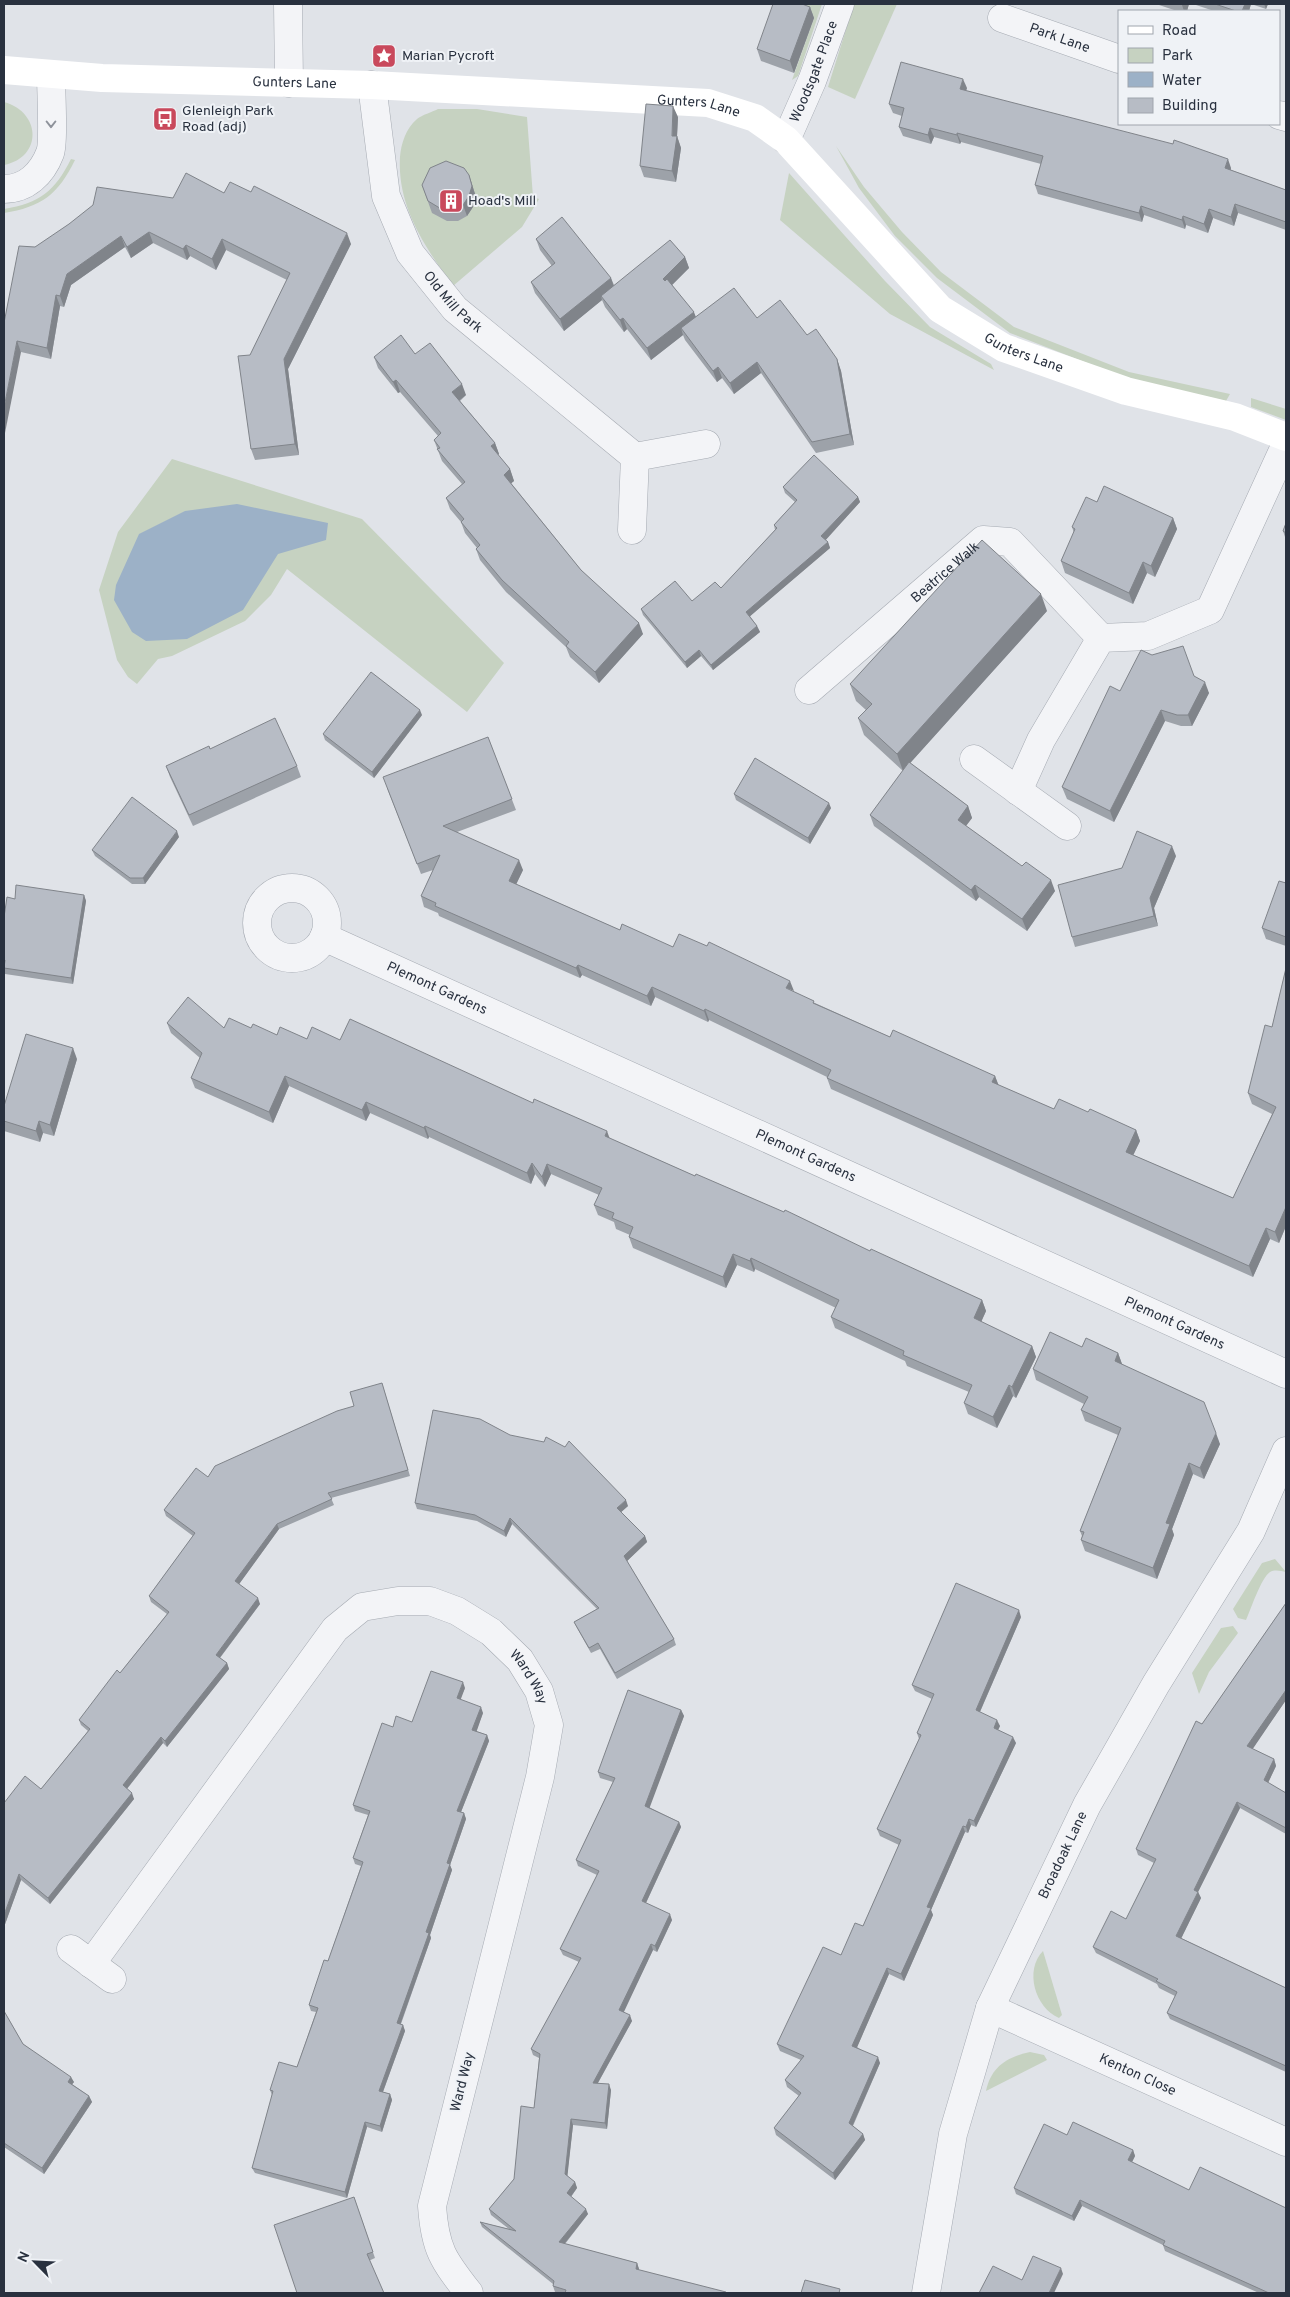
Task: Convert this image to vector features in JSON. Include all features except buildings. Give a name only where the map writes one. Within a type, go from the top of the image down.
[{"type":"street","points":[[288,4],[289,83]]},
{"type":"street","name":"Woodsgate Place","points":[[786,140],[812,81],[840,4]]},
{"type":"street","name":"Park Lane","points":[[1002,18],[1118,59]]},
{"type":"street","name":"Gunters Lane","points":[[4,70],[51,75],[372,85],[708,102],[755,118],[786,140],[940,309],[1004,348],[1126,391],[1235,417],[1286,437]]},
{"type":"street","points":[[4,189],[17,189],[36,177],[50,152],[51,75]]},
{"type":"street","name":"Old Mill Park","points":[[372,85],[386,196],[410,254],[456,308],[635,457]]},
{"type":"street","points":[[632,530],[635,457],[706,444]]},
{"type":"street","points":[[1018,791],[1041,740],[1101,638],[1148,636],[1210,610],[1286,444]]},
{"type":"street","name":"Beatrice Walk","points":[[809,690],[984,540],[1010,542],[1101,638]]},
{"type":"street","points":[[974,759],[1067,826]]},
{"type":"street","name":"Plemont Gardens","points":[[324,937],[1286,1374]]},
{"type":"street","name":"Broadoak Lane","points":[[926,2293],[953,2134],[990,2008],[1087,1805],[1156,1684],[1251,1531],[1286,1451]]},
{"type":"street","name":"Ward Way","points":[[92,1964],[335,1630],[362,1607],[398,1601],[430,1601],[457,1611],[491,1632],[520,1660],[539,1691],[549,1724],[540,1777],[432,2206],[434,2236],[447,2265],[469,2293]]},
{"type":"street","name":"Kenton Close","points":[[990,2008],[1286,2142]]},
{"type":"green space","points":[[808,4],[822,4],[798,76],[792,80],[814,18],[803,14]]},
{"type":"green space","points":[[854,4],[897,4],[855,99],[828,87]]},
{"type":"green space","points":[[4,102],[16,107],[25,115],[31,124],[32,134],[31,144],[26,153],[17,160],[4,165]]},
{"type":"green space","points":[[438,109],[477,109],[527,117],[533,197],[539,199],[522,227],[453,286],[432,256],[415,226],[403,193],[400,175],[400,157],[407,132],[417,119]]},
{"type":"green space","points":[[836,146],[864,187],[902,232],[941,272],[1014,327],[1129,372],[1230,394],[1226,401],[1128,379],[1010,333],[937,278],[895,236],[859,188]]},
{"type":"green space","points":[[71,159],[75,160],[55,191],[38,203],[4,213],[4,209],[27,203],[45,194],[59,179]]},
{"type":"green space","points":[[789,173],[885,281],[930,327],[991,364],[994,370],[890,314],[780,220]]},
{"type":"green space","points":[[1251,398],[1286,409],[1286,420],[1251,407]]},
{"type":"green space","points":[[172,459],[362,519],[504,663],[467,712],[287,569],[271,595],[245,621],[172,656],[158,659],[137,684],[128,677],[117,660],[99,590],[118,532]]},
{"type":"green space","points":[[1275,1559],[1286,1572],[1276,1570],[1270,1572],[1260,1587],[1246,1620],[1238,1618],[1233,1609],[1262,1563]]},
{"type":"green space","points":[[1233,1626],[1238,1633],[1209,1672],[1199,1694],[1192,1673],[1221,1628]]},
{"type":"green space","points":[[1043,1951],[1062,2015],[1059,2018],[1044,2006],[1035,1988],[1034,1968],[1037,1959]]},
{"type":"green space","points":[[1030,2052],[1044,2055],[1047,2060],[986,2091],[992,2075],[1001,2064]]},
{"type":"water","points":[[237,504],[328,523],[326,540],[278,554],[243,610],[187,639],[146,641],[132,632],[114,600],[116,585],[139,534],[185,511]]},
{"type":"place","name":"Marian Pycroft","points":[[384,56]]},
{"type":"place","name":"Glenleigh Park Road (adj)","points":[[165,119]]},
{"type":"place","name":"Hoad's Mill","points":[[451,201]]}]
